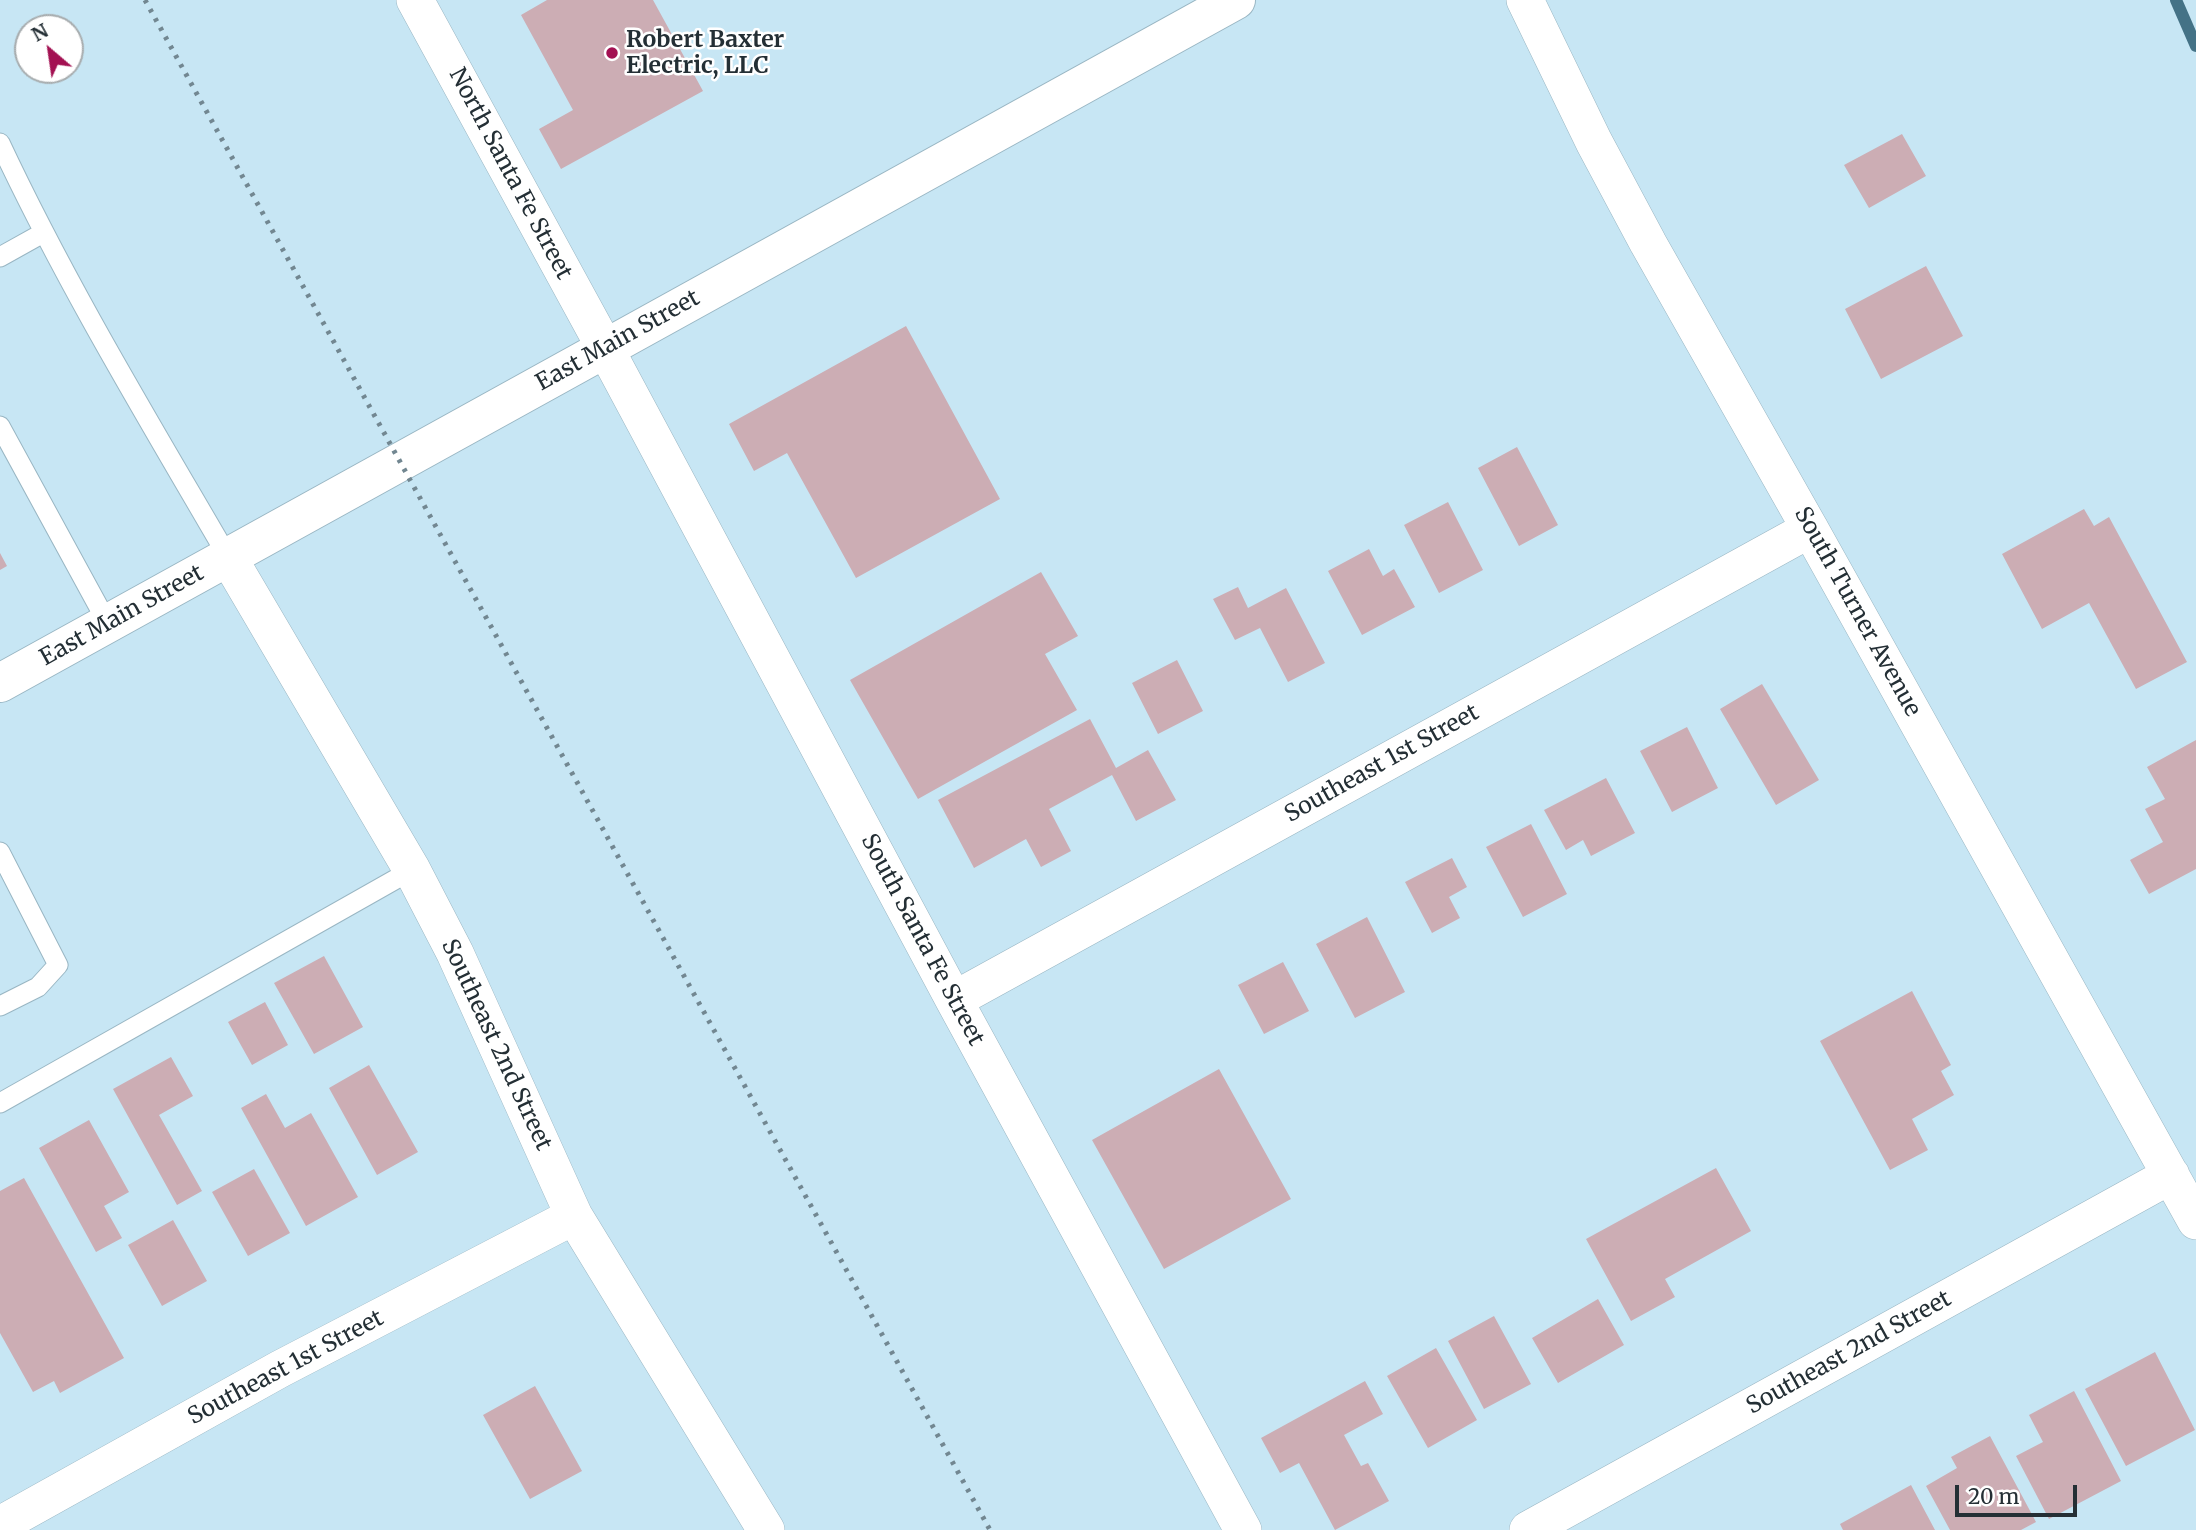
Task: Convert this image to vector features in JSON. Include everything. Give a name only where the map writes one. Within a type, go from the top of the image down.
[{"type":"main road","name":"East Main Street","points":[[0,683],[1236,0]]},
{"type":"street","name":"North Santa Fe Street","points":[[415,0],[605,348]]},
{"type":"street","name":"South Turner Avenue","points":[[1525,0],[1647,243],[1810,528],[2196,1221]]},
{"type":"street","name":"South Santa Fe Street","points":[[605,348],[1242,1530]]},
{"type":"street","name":"Southeast 1st Street","points":[[954,1000],[1810,528]]},
{"type":"street","name":"Southeast 2nd Street","points":[[228,557],[412,870],[455,953],[574,1216],[766,1530]]},
{"type":"street","name":"Southeast 2nd Street","points":[[1528,1530],[2171,1175]]},
{"type":"street","name":"Southeast 1st Street","points":[[0,1525],[280,1369],[574,1216]]},
{"type":"lane","points":[[0,143],[43,233],[86,312],[228,557]]},
{"type":"lane","points":[[0,257],[43,233]]},
{"type":"lane","points":[[0,426],[108,624]]},
{"type":"lane","points":[[0,852],[58,965],[38,987],[0,1006]]},
{"type":"lane","points":[[0,1103],[412,870]]},
{"type":"building","name":"Robert Baxter Electric, LLC","points":[[547,0],[653,0],[703,91],[561,169],[539,129],[573,110],[521,15]]},
{"type":"building","points":[[1902,134],[1926,176],[1869,208],[1844,165]]},
{"type":"building","points":[[1926,266],[1963,336],[1881,379],[1845,309]]},
{"type":"building","points":[[906,326],[1000,499],[856,578],[787,453],[754,471],[729,424]]},
{"type":"building","points":[[1517,447],[1558,525],[1519,546],[1478,468]]},
{"type":"building","points":[[1448,502],[1483,570],[1439,593],[1404,525]]},
{"type":"building","points":[[2084,509],[2094,526],[2109,517],[2187,662],[2136,689],[2089,603],[2042,629],[2002,554]]},
{"type":"building","points":[[1369,549],[1383,576],[1394,569],[1415,607],[1362,635],[1328,571]]},
{"type":"building","points":[[0,553],[7,566],[0,570]]},
{"type":"building","points":[[1041,572],[1078,636],[1045,654],[1077,710],[918,799],[850,680]]},
{"type":"building","points":[[1238,587],[1248,608],[1286,588],[1325,663],[1288,682],[1260,628],[1235,640],[1213,599]]},
{"type":"building","points":[[1177,660],[1203,711],[1158,734],[1132,683]]},
{"type":"building","points":[[1762,684],[1819,780],[1776,805],[1720,709]]},
{"type":"building","points":[[1090,719],[1116,768],[1148,750],[1176,800],[1136,821],[1112,775],[1049,809],[1071,851],[1041,867],[1026,839],[974,868],[938,800]]},
{"type":"building","points":[[1687,727],[1718,788],[1672,812],[1640,751]]},
{"type":"building","points":[[2196,740],[2196,869],[2149,894],[2130,860],[2163,842],[2145,809],[2165,799],[2147,767]]},
{"type":"building","points":[[1606,778],[1635,833],[1591,856],[1583,840],[1566,850],[1544,810]]},
{"type":"building","points":[[1531,824],[1567,894],[1523,917],[1486,847]]},
{"type":"building","points":[[1452,858],[1467,887],[1449,897],[1460,918],[1432,933],[1405,882]]},
{"type":"building","points":[[1367,917],[1405,992],[1355,1018],[1316,944]]},
{"type":"building","points":[[324,956],[363,1027],[314,1054],[274,983]]},
{"type":"building","points":[[1283,962],[1309,1011],[1264,1034],[1238,985]]},
{"type":"building","points":[[1912,991],[1951,1065],[1941,1071],[1954,1095],[1912,1119],[1928,1150],[1890,1170],[1820,1041]]},
{"type":"building","points":[[265,1002],[288,1045],[252,1065],[228,1022]]},
{"type":"building","points":[[171,1057],[193,1096],[159,1115],[202,1191],[177,1205],[113,1089]]},
{"type":"building","points":[[369,1065],[418,1152],[377,1175],[329,1088]]},
{"type":"building","points":[[1219,1069],[1291,1199],[1164,1269],[1092,1140]]},
{"type":"building","points":[[266,1094],[285,1128],[311,1113],[358,1197],[306,1226],[241,1108]]},
{"type":"building","points":[[89,1120],[129,1192],[104,1206],[122,1238],[96,1252],[39,1148]]},
{"type":"building","points":[[1716,1168],[1751,1231],[1665,1279],[1675,1297],[1631,1321],[1586,1239]]},
{"type":"building","points":[[254,1169],[290,1233],[248,1256],[212,1192]]},
{"type":"building","points":[[24,1178],[124,1358],[60,1393],[54,1381],[33,1392],[0,1333],[0,1191]]},
{"type":"building","points":[[173,1220],[207,1281],[162,1306],[128,1245]]},
{"type":"building","points":[[1598,1299],[1624,1345],[1558,1383],[1532,1338]]},
{"type":"building","points":[[1494,1316],[1531,1384],[1484,1409],[1448,1341]]},
{"type":"building","points":[[1436,1348],[1477,1420],[1428,1448],[1387,1376]]},
{"type":"building","points":[[2155,1352],[2195,1430],[2126,1466],[2085,1389]]},
{"type":"building","points":[[1365,1381],[1383,1414],[1344,1435],[1361,1466],[1368,1463],[1389,1501],[1335,1530],[1299,1463],[1280,1473],[1261,1438]]},
{"type":"building","points":[[535,1386],[582,1471],[530,1499],[483,1415]]},
{"type":"building","points":[[2074,1391],[2121,1481],[2049,1519],[2016,1456],[2043,1442],[2029,1415]]},
{"type":"building","points":[[1990,1436],[2036,1522],[2021,1530],[1950,1530],[1926,1486],[1957,1468],[1951,1457]]},
{"type":"building","points":[[1911,1485],[1935,1530],[1843,1530],[1840,1524]]},
{"type":"waterway","points":[[2176,0],[2196,46]]},
{"type":"railway","points":[[145,0],[990,1530]]},
{"type":"place","name":"Robert Baxter Electric, LLC","points":[[612,53]]}]
